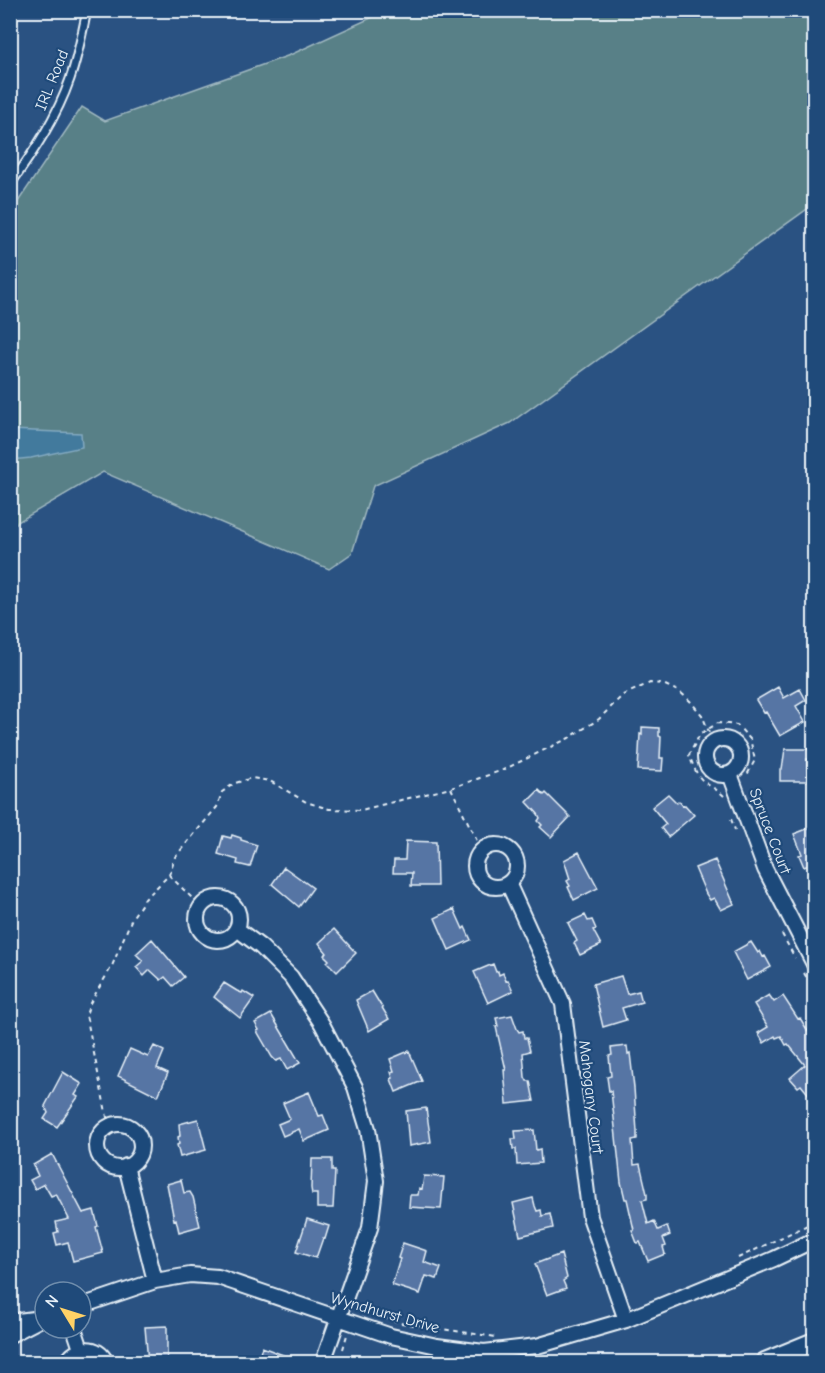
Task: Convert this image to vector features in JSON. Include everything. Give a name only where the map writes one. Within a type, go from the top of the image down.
[{"type":"main road","points":[[765,1362],[814,1342]]},
{"type":"street","name":"Spruce Court","points":[[725,738],[736,743],[741,751],[740,765],[730,774],[718,775],[711,771],[706,763],[707,748],[713,742],[725,738]]},
{"type":"street","name":"Spruce Court","points":[[730,774],[765,869],[814,964]]},
{"type":"street","points":[[491,846],[498,846],[511,851],[517,863],[516,873],[508,883],[496,887],[484,884],[476,865],[477,858],[482,851],[491,846]]},
{"type":"street","name":"Mahogany Court","points":[[508,883],[562,1004],[590,1217],[626,1320]]},
{"type":"street","points":[[214,899],[226,900],[237,909],[239,916],[237,929],[228,938],[221,940],[208,938],[198,926],[197,919],[201,907],[214,899]]},
{"type":"street","points":[[237,929],[291,977],[304,996],[322,1024],[355,1087],[369,1128],[376,1181],[370,1228],[323,1362]]},
{"type":"street","points":[[118,1124],[125,1125],[136,1132],[140,1141],[138,1156],[126,1166],[111,1166],[98,1154],[97,1144],[100,1135],[109,1127],[118,1124]]},
{"type":"street","points":[[126,1166],[155,1281]]},
{"type":"street","name":"Wyndhurst Drive","points":[[93,1302],[155,1281],[190,1275],[218,1277],[391,1336],[437,1346],[484,1352],[537,1346],[626,1320],[774,1259],[814,1240]]},
{"type":"street","points":[[10,1322],[33,1319]]},
{"type":"street","points":[[10,1335],[33,1323]]},
{"type":"street","points":[[78,1340],[81,1349]]},
{"type":"street","points":[[67,1362],[74,1353],[81,1349],[98,1351],[106,1362]]},
{"type":"lane","name":"IRL Road","points":[[10,185],[37,146],[69,81],[80,45],[87,10]]},
{"type":"path","points":[[109,1127],[87,1015],[90,1003],[112,966],[132,918],[145,899],[169,875],[175,857],[217,807],[222,792],[235,783],[252,778],[270,781],[306,802],[329,808],[361,810],[451,788],[503,770],[569,738],[599,719],[623,695],[650,683],[671,688],[690,701],[702,715],[713,742]]},
{"type":"path","points":[[451,788],[482,851]]},
{"type":"path","points":[[169,875],[201,907]]},
{"type":"path","points":[[735,1260],[814,1222]]},
{"type":"path","points":[[340,1355],[353,1323],[355,1311],[359,1308],[370,1314],[401,1323],[496,1337]]},
{"type":"green space","points":[[386,11],[814,11],[814,204],[510,423],[373,486],[352,553],[329,569],[103,472],[11,526],[11,212],[82,107],[105,121],[290,55]]},
{"type":"water","points":[[11,430],[81,433],[82,447],[11,460]]},
{"type":"building","points":[[778,687],[784,698],[800,689],[806,700],[796,706],[805,722],[780,736],[756,700]]},
{"type":"building","points":[[642,727],[659,728],[660,758],[663,758],[662,771],[638,770]]},
{"type":"building","points":[[785,749],[813,749],[813,759],[807,759],[807,781],[780,781],[780,769],[782,769]]},
{"type":"building","points":[[539,790],[544,795],[546,793],[570,817],[551,837],[540,827],[542,825],[538,821],[540,818],[538,814],[527,802]]},
{"type":"building","points":[[668,794],[677,803],[679,801],[683,806],[685,805],[694,815],[668,837],[661,828],[666,824],[652,807]]},
{"type":"building","points":[[812,827],[814,863],[804,867],[799,855],[802,854],[794,834]]},
{"type":"building","points":[[232,835],[257,845],[250,867],[237,864],[238,860],[218,854],[223,836],[231,838]]},
{"type":"building","points":[[406,841],[436,842],[437,886],[411,886],[412,873],[393,873],[394,860],[405,860]]},
{"type":"building","points":[[579,852],[598,888],[574,900],[568,887],[570,886],[567,881],[570,879],[564,860]]},
{"type":"building","points":[[715,860],[734,904],[721,910],[714,898],[710,900],[706,894],[695,868]]},
{"type":"building","points":[[284,867],[313,888],[299,907],[272,884]]},
{"type":"building","points":[[454,909],[471,940],[449,950],[435,918]]},
{"type":"building","points":[[585,915],[588,921],[592,920],[596,929],[593,930],[601,945],[580,955],[574,943],[577,941],[568,923]]},
{"type":"building","points":[[334,929],[356,953],[337,972],[327,962],[329,960],[324,955],[327,953],[319,943]]},
{"type":"building","points":[[152,939],[184,977],[173,986],[165,977],[161,980],[150,970],[144,976],[136,967],[143,961],[136,954]]},
{"type":"building","points":[[751,942],[758,953],[760,951],[763,957],[765,956],[771,967],[747,980],[733,952]]},
{"type":"building","points":[[493,964],[499,975],[503,973],[513,991],[488,1003],[474,972]]},
{"type":"building","points":[[621,976],[627,994],[639,991],[642,1002],[622,1008],[626,1020],[603,1027],[593,984]]},
{"type":"building","points":[[224,983],[254,998],[240,1018],[214,997]]},
{"type":"building","points":[[372,991],[389,1019],[369,1031],[356,1000]]},
{"type":"building","points":[[769,995],[774,1002],[783,996],[814,1041],[814,1101],[801,1085],[798,1087],[790,1078],[805,1065],[788,1044],[786,1045],[781,1036],[776,1038],[775,1036],[764,1043],[758,1033],[768,1027],[754,1004]]},
{"type":"building","points":[[271,1014],[300,1063],[287,1070],[281,1059],[276,1061],[272,1057],[257,1031],[259,1030],[255,1023]]},
{"type":"building","points":[[512,1015],[517,1029],[519,1032],[523,1031],[524,1038],[527,1038],[530,1051],[523,1053],[525,1077],[527,1081],[530,1081],[534,1101],[507,1104],[504,1070],[506,1070],[496,1018]]},
{"type":"building","points":[[154,1046],[164,1051],[157,1068],[168,1073],[158,1096],[118,1076],[130,1049],[148,1057]]},
{"type":"building","points":[[627,1046],[628,1054],[630,1053],[637,1132],[637,1139],[632,1140],[634,1165],[640,1164],[647,1194],[647,1199],[642,1200],[648,1224],[654,1221],[658,1230],[667,1226],[670,1235],[663,1238],[666,1246],[663,1247],[665,1254],[648,1261],[632,1230],[634,1230],[627,1199],[625,1199],[621,1182],[611,1091],[609,1091],[607,1077],[611,1076],[609,1056],[612,1055],[611,1048]]},
{"type":"building","points":[[409,1051],[422,1081],[396,1092],[391,1079],[393,1078],[391,1072],[394,1071],[390,1059]]},
{"type":"building","points":[[63,1072],[82,1084],[75,1095],[78,1097],[57,1127],[44,1119],[48,1113],[45,1106]]},
{"type":"building","points":[[309,1092],[319,1116],[323,1115],[329,1130],[304,1141],[299,1129],[283,1136],[278,1124],[290,1119],[283,1103]]},
{"type":"building","points":[[426,1108],[431,1142],[409,1146],[406,1111]]},
{"type":"building","points":[[198,1119],[206,1150],[180,1157],[177,1145],[180,1136],[179,1124]]},
{"type":"building","points":[[534,1130],[536,1150],[540,1149],[541,1163],[517,1165],[516,1149],[513,1149],[512,1139],[516,1139],[515,1131]]},
{"type":"building","points":[[52,1154],[83,1213],[94,1210],[103,1253],[73,1261],[68,1242],[57,1245],[54,1233],[58,1232],[56,1222],[69,1219],[56,1194],[51,1196],[44,1184],[35,1189],[30,1180],[38,1176],[33,1165]]},
{"type":"building","points":[[312,1159],[332,1159],[332,1171],[335,1171],[333,1208],[317,1208],[317,1194],[312,1194],[311,1188]]},
{"type":"building","points":[[424,1176],[444,1177],[441,1209],[409,1207],[410,1195],[418,1195],[419,1188],[422,1189]]},
{"type":"building","points":[[181,1180],[184,1193],[190,1192],[193,1197],[200,1226],[179,1232],[176,1219],[174,1220],[167,1184]]},
{"type":"building","points":[[533,1198],[537,1211],[541,1210],[542,1216],[550,1214],[553,1228],[520,1236],[513,1203]]},
{"type":"building","points":[[307,1219],[329,1226],[316,1258],[296,1252]]},
{"type":"building","points":[[403,1243],[427,1251],[424,1262],[441,1268],[437,1279],[426,1276],[420,1294],[392,1285]]},
{"type":"building","points":[[561,1254],[567,1278],[563,1281],[566,1288],[547,1295],[535,1264]]},
{"type":"building","points":[[167,1326],[167,1362],[148,1362],[145,1327]]},
{"type":"building","points":[[262,1347],[283,1355],[280,1362],[257,1362]]}]
